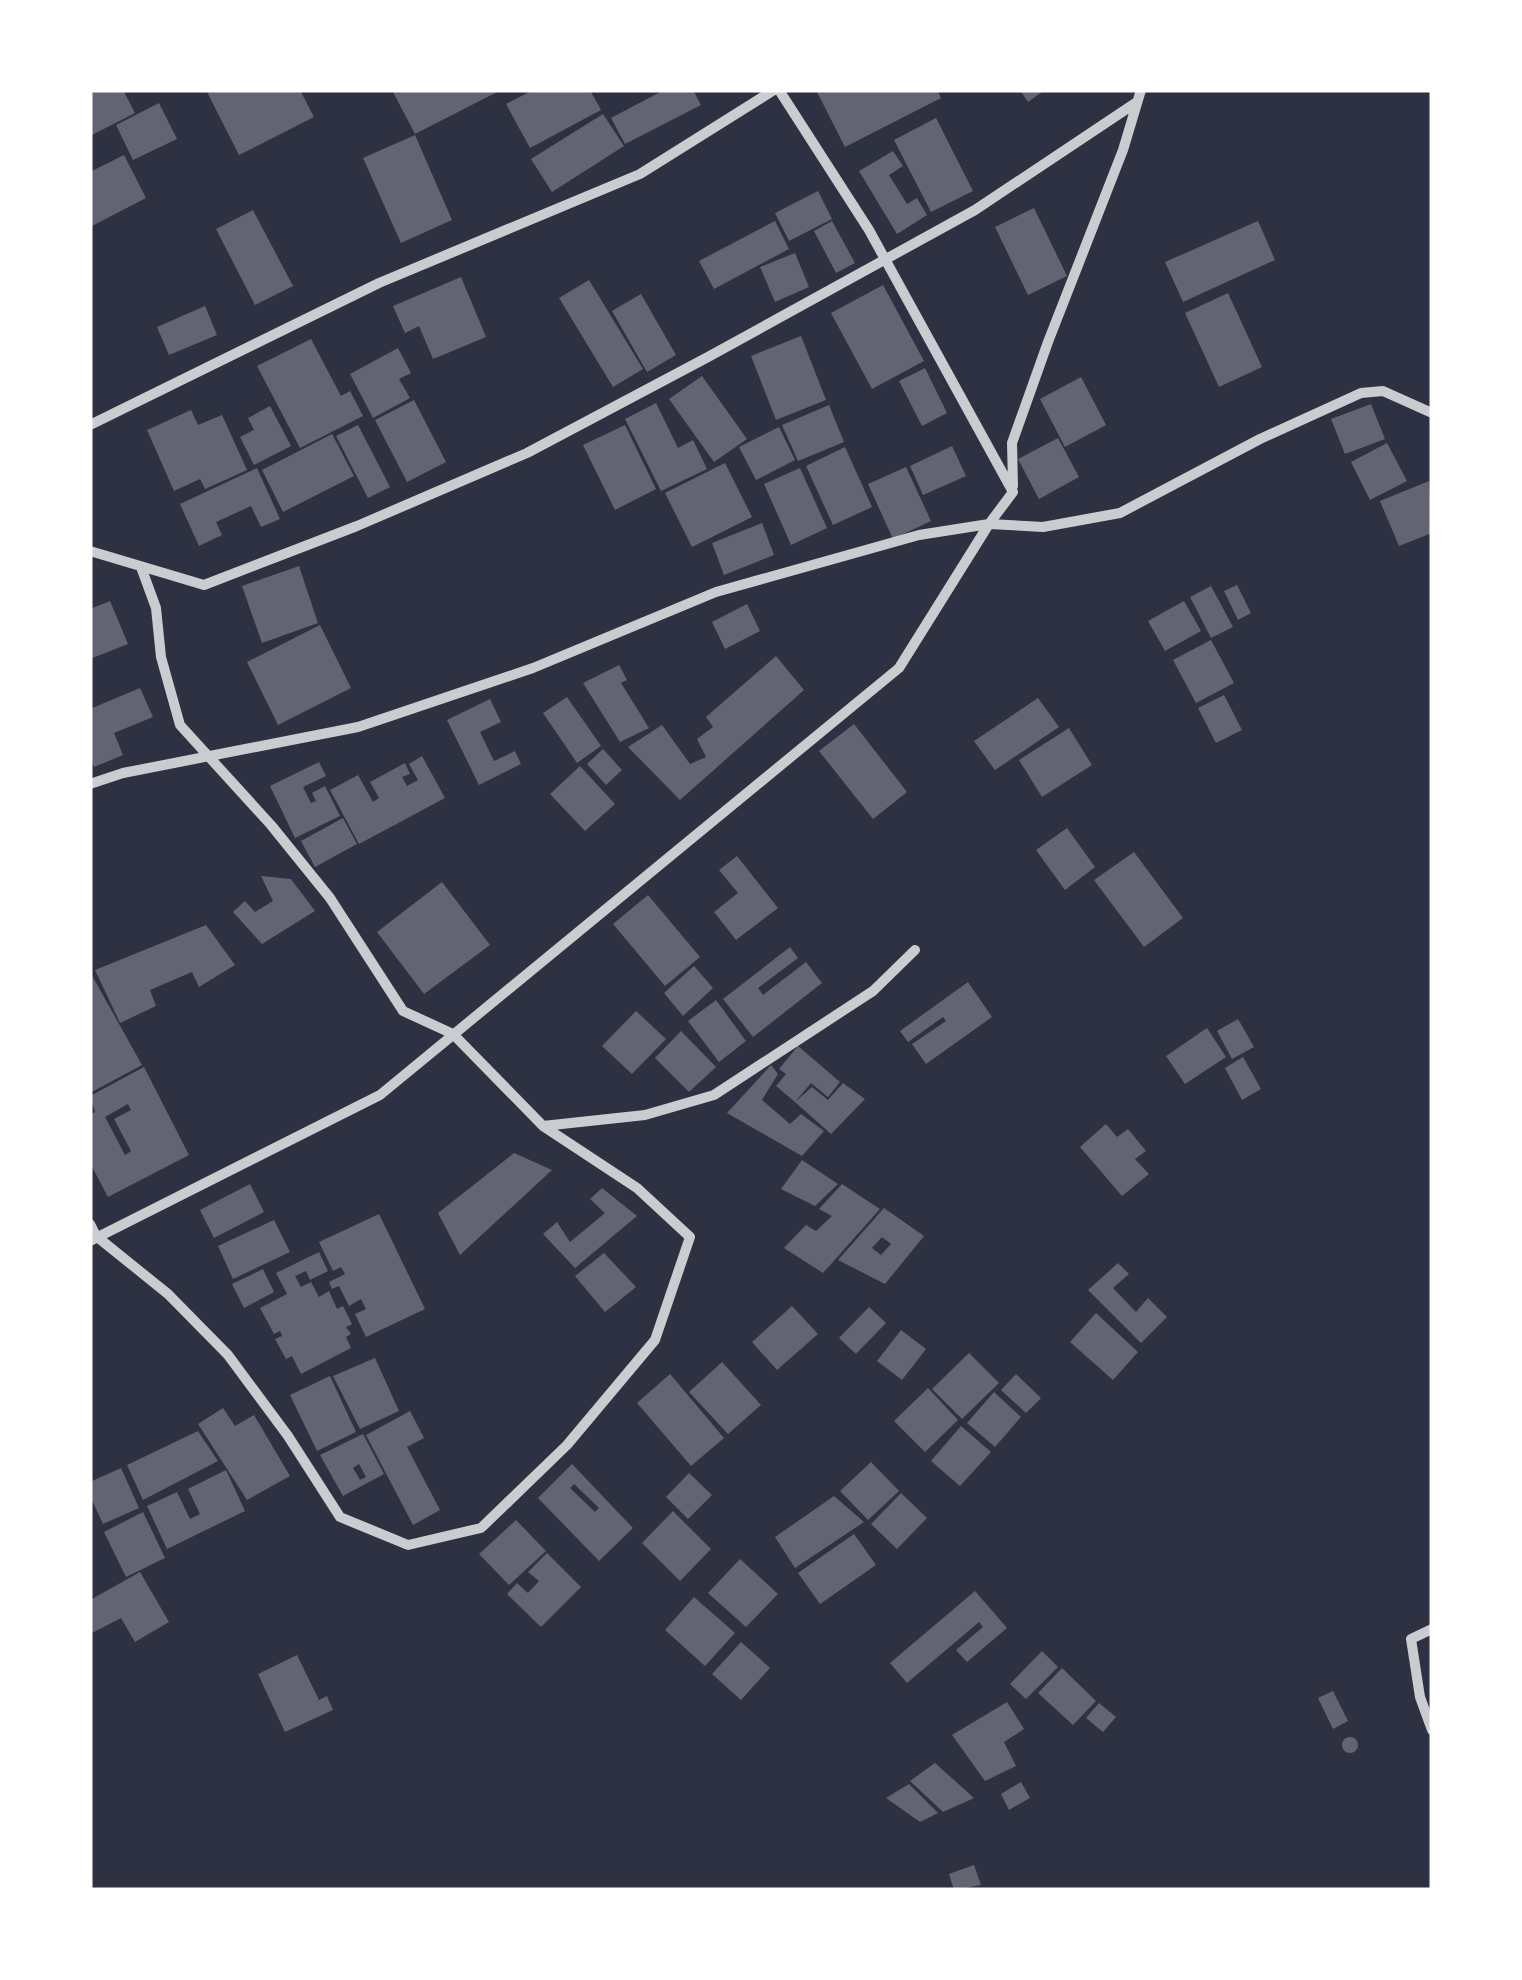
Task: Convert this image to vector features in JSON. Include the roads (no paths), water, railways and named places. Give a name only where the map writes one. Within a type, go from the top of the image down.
[{"type":"street","points":[[90,425],[379,283],[640,174],[776,90],[886,260],[1014,492]]},
{"type":"street","points":[[90,551],[204,586],[527,453],[975,210],[1139,96]]},
{"type":"street","points":[[93,1239],[380,1094],[898,668],[989,524],[1014,492],[1012,443],[1123,150],[1139,96]]},
{"type":"street","points":[[90,784],[376,721],[532,668],[716,592],[919,535],[989,524],[1043,527],[1120,513],[1260,439],[1361,393],[1383,392],[1432,413]]},
{"type":"street","points":[[90,1224],[93,1239],[168,1294],[228,1355],[288,1436],[340,1517],[408,1545],[482,1528],[567,1445],[655,1340],[690,1237],[637,1188],[542,1126],[453,1034],[403,1010],[330,898],[212,758],[180,726],[162,656],[156,608],[141,567]]},
{"type":"street","points":[[542,1126],[645,1115],[714,1095],[873,990],[915,950]]},
{"type":"street","points":[[1432,1629],[1410,1640],[1420,1697],[1432,1730]]}]
